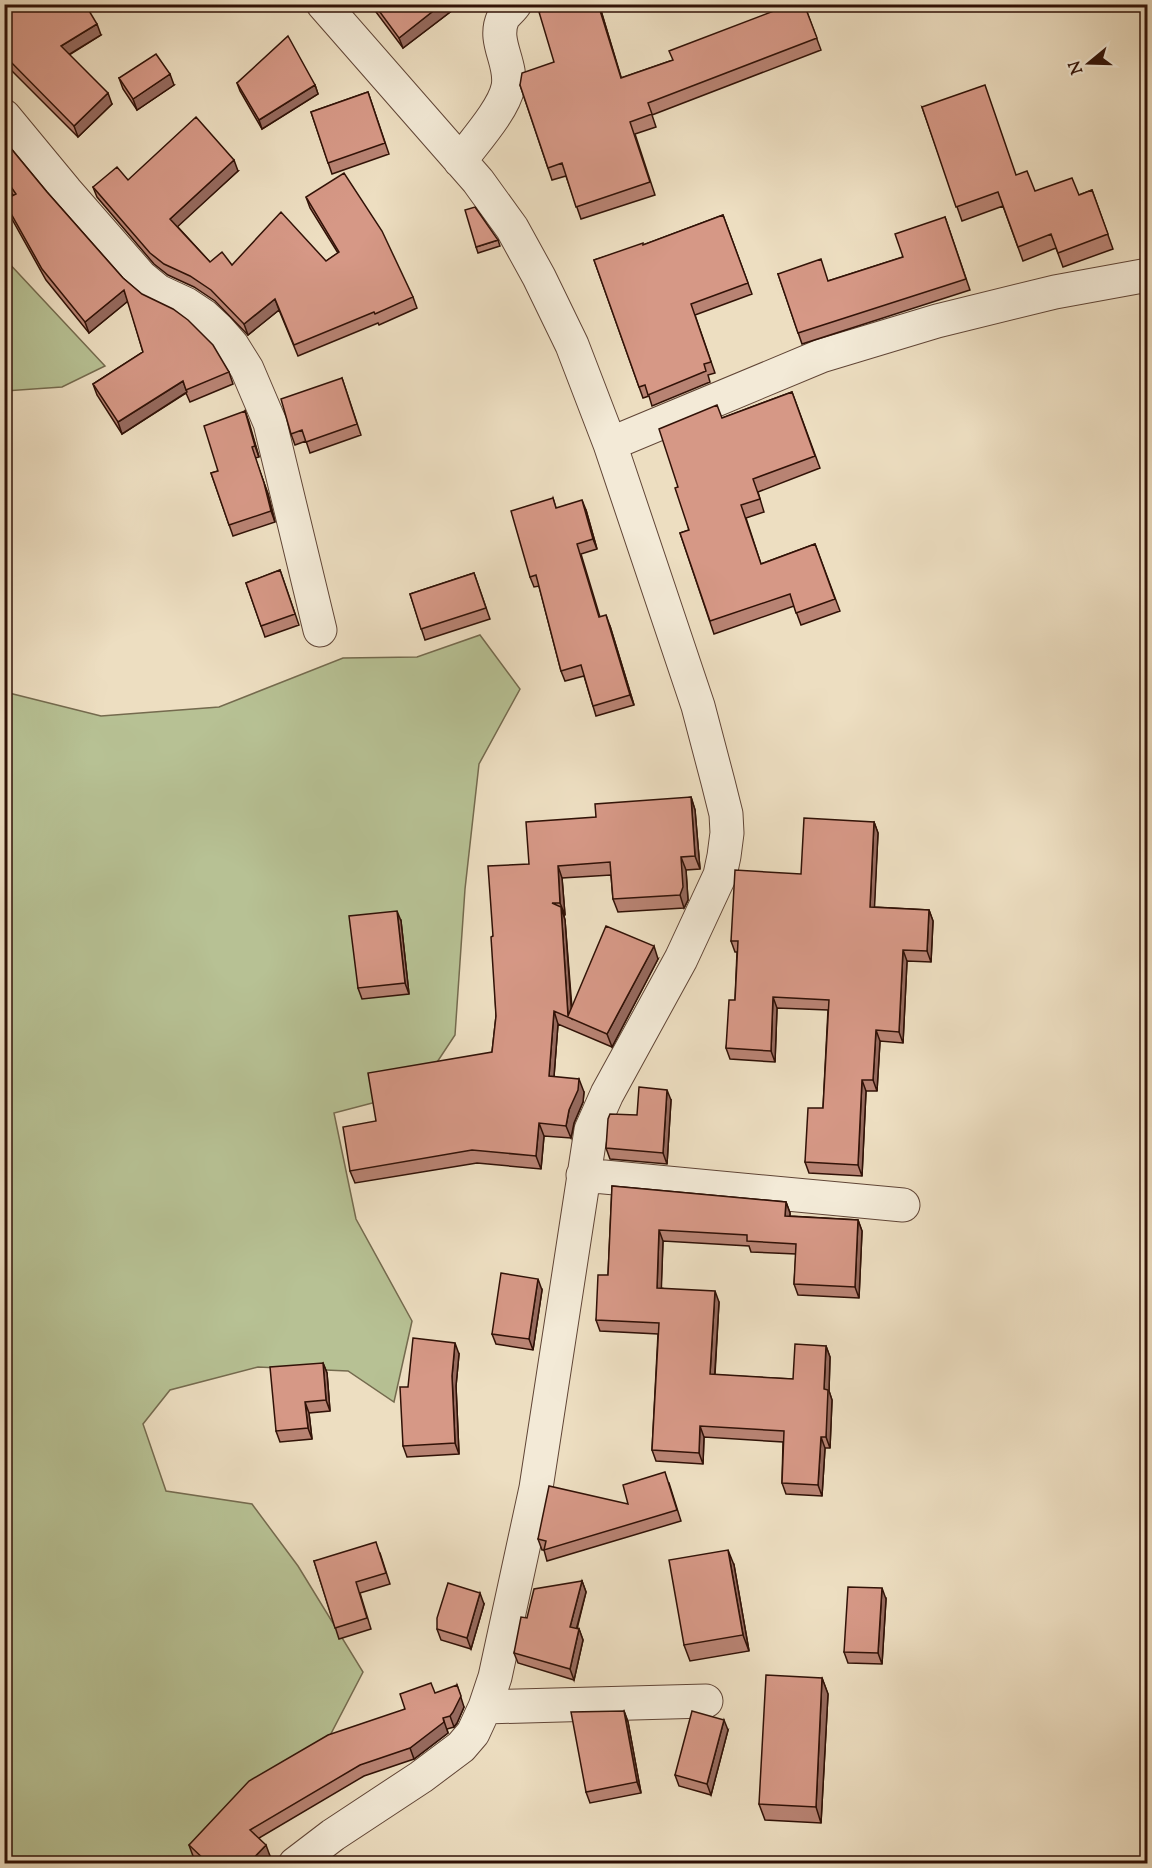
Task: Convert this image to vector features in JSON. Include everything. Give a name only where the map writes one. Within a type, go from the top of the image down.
[{"type":"street","points":[[295,1863],[461,1747],[473,1733],[485,1707],[495,1677],[536,1488],[591,1130],[708,906],[720,875],[726,834],[726,814],[698,706],[610,444],[572,345],[539,277],[512,228],[478,181],[323,4]]},
{"type":"street","points":[[460,161],[496,112],[508,87],[507,68],[499,40],[503,18],[515,4]]},
{"type":"street","points":[[4,116],[141,277],[158,291],[186,304],[204,316],[232,345],[247,369],[270,423],[320,630]]},
{"type":"street","points":[[610,444],[832,353],[958,315],[1055,292],[1148,276]]},
{"type":"street","points":[[583,1175],[903,1205]]},
{"type":"street","points":[[485,1707],[705,1701]]},
{"type":"green space","points":[[5,259],[105,366],[62,387],[5,391]]},
{"type":"green space","points":[[480,635],[520,689],[479,764],[465,889],[455,1035],[418,1091],[334,1113],[356,1219],[412,1321],[394,1402],[348,1371],[258,1367],[170,1390],[143,1424],[166,1491],[252,1504],[298,1566],[363,1672],[297,1799],[208,1863],[5,1864],[5,692],[101,716],[219,707],[343,658],[417,657]]},
{"type":"building","points":[[4,4],[85,4],[97,24],[61,46],[108,93],[74,126],[4,55]]},
{"type":"building","points":[[374,4],[442,4],[399,38]]},
{"type":"building","points":[[561,4],[598,4],[621,78],[673,60],[669,51],[792,4],[804,4],[817,38],[648,103],[652,114],[630,122],[650,182],[576,207],[562,163],[548,168],[520,85],[522,73],[554,62],[539,12]]},
{"type":"building","points":[[288,36],[315,85],[259,120],[237,83]]},
{"type":"building","points":[[1148,47],[1148,63],[1141,50]]},
{"type":"building","points":[[156,54],[170,74],[133,99],[119,78]]},
{"type":"building","points":[[985,85],[1016,175],[1027,171],[1035,191],[1072,178],[1079,195],[1092,190],[1108,234],[1058,253],[1051,234],[1018,247],[998,192],[956,207],[922,107]]},
{"type":"building","points":[[368,92],[385,143],[328,163],[311,112]]},
{"type":"building","points":[[196,117],[234,160],[170,219],[210,262],[222,252],[232,265],[281,212],[326,261],[339,252],[306,197],[344,173],[382,231],[413,297],[294,345],[275,299],[244,324],[211,290],[190,276],[164,264],[150,253],[93,187],[117,167],[128,180]]},
{"type":"building","points":[[4,140],[123,278],[142,294],[173,309],[188,320],[213,345],[229,372],[186,390],[183,381],[118,422],[93,384],[143,352],[124,290],[85,322],[42,269],[4,201],[16,194],[4,177]]},
{"type":"building","points":[[475,207],[498,240],[476,247],[465,210]]},
{"type":"building","points":[[723,215],[748,283],[691,304],[711,362],[704,364],[706,371],[648,395],[645,385],[639,387],[594,260],[643,243],[643,245]]},
{"type":"building","points":[[945,217],[966,279],[798,333],[778,274],[821,259],[828,281],[903,257],[895,234]]},
{"type":"building","points":[[342,378],[357,424],[306,442],[302,430],[291,434],[281,399]]},
{"type":"building","points":[[792,392],[815,456],[753,479],[760,499],[741,505],[761,564],[815,544],[835,599],[796,613],[790,594],[710,621],[680,533],[689,530],[659,429],[717,405],[722,418]]},
{"type":"building","points":[[245,411],[255,446],[252,447],[271,511],[229,525],[211,473],[218,471],[204,426]]},
{"type":"building","points":[[553,498],[556,508],[582,500],[593,539],[577,544],[599,617],[606,615],[630,695],[593,706],[581,665],[561,671],[536,575],[530,577],[511,511]]},
{"type":"building","points":[[280,570],[295,614],[261,626],[246,583]]},
{"type":"building","points":[[474,573],[486,608],[421,629],[410,594]]},
{"type":"building","points":[[691,797],[695,856],[681,857],[683,887],[680,895],[613,899],[610,862],[558,866],[560,903],[552,903],[561,907],[568,1016],[606,926],[654,946],[607,1034],[554,1011],[549,1076],[579,1079],[578,1090],[569,1110],[566,1126],[539,1123],[536,1156],[472,1150],[350,1171],[343,1127],[376,1121],[368,1073],[492,1052],[496,1016],[488,866],[529,864],[526,822],[596,817],[595,804]]},
{"type":"building","points":[[804,818],[874,822],[870,907],[929,910],[927,951],[903,950],[899,1032],[876,1030],[873,1080],[862,1080],[858,1165],[805,1162],[808,1108],[823,1108],[829,1000],[773,997],[771,1051],[726,1048],[729,1000],[735,1000],[738,941],[731,941],[735,870],[801,874]]},
{"type":"building","points":[[397,911],[405,983],[358,988],[349,916]]},
{"type":"building","points":[[639,1087],[667,1090],[663,1153],[606,1148],[610,1114],[637,1115]]},
{"type":"building","points":[[612,1186],[786,1202],[785,1216],[858,1220],[855,1287],[794,1284],[796,1244],[747,1241],[747,1235],[659,1230],[657,1288],[715,1291],[710,1374],[793,1379],[795,1344],[826,1346],[824,1389],[828,1390],[826,1437],[821,1437],[818,1485],[782,1483],[784,1431],[700,1426],[699,1453],[652,1450],[659,1323],[596,1320],[598,1275],[608,1275]]},
{"type":"building","points":[[501,1273],[538,1279],[529,1339],[492,1334]]},
{"type":"building","points":[[413,1338],[455,1343],[452,1376],[455,1443],[403,1446],[400,1387],[408,1387]]},
{"type":"building","points":[[323,1363],[326,1400],[305,1402],[308,1428],[276,1431],[270,1367]]},
{"type":"building","points":[[665,1472],[677,1510],[544,1550],[546,1541],[538,1539],[549,1486],[628,1504],[623,1485]]},
{"type":"building","points":[[376,1542],[386,1573],[356,1582],[367,1618],[335,1628],[314,1561]]},
{"type":"building","points":[[728,1550],[743,1635],[684,1645],[669,1560]]},
{"type":"building","points":[[582,1581],[570,1627],[579,1629],[570,1669],[514,1653],[521,1617],[527,1618],[534,1589]]},
{"type":"building","points":[[448,1583],[480,1593],[467,1638],[437,1629],[437,1618]]},
{"type":"building","points":[[848,1587],[882,1588],[878,1653],[844,1652]]},
{"type":"building","points":[[766,1675],[822,1678],[816,1807],[759,1804]]},
{"type":"building","points":[[431,1683],[435,1693],[457,1685],[461,1696],[450,1716],[443,1718],[444,1722],[410,1748],[360,1765],[250,1830],[266,1845],[249,1863],[208,1863],[189,1845],[249,1781],[328,1735],[405,1709],[400,1694]]},
{"type":"building","points":[[624,1711],[637,1782],[586,1792],[571,1712]]},
{"type":"building","points":[[692,1711],[724,1720],[707,1784],[675,1775]]}]
